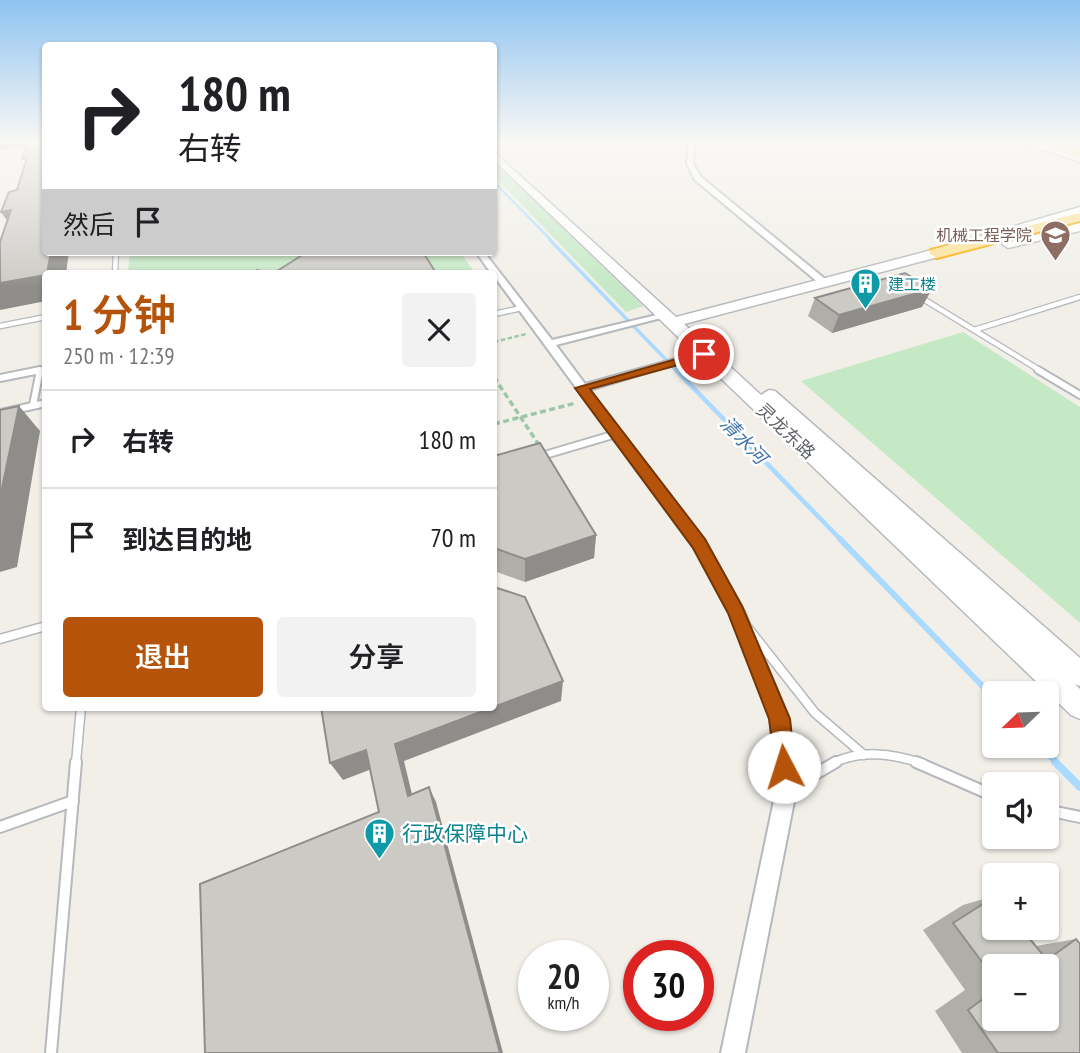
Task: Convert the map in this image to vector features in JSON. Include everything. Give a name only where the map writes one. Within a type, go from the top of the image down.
[{"type":"highway","points":[[937,253],[1080,217]]},
{"type":"main road","name":"灵龙东路","points":[[532,190],[677,323],[1080,674]]},
{"type":"main road","name":"灵龙东路","points":[[541,190],[677,323],[704,354],[1080,706]]},
{"type":"main road","points":[[677,323],[822,281],[937,253],[1080,210]]},
{"type":"main road","points":[[677,323],[1080,227]]},
{"type":"street","points":[[713,190],[822,281]]},
{"type":"street","points":[[497,275],[522,308],[551,338],[586,393],[699,544],[736,611],[780,719],[786,791],[733,1053]]},
{"type":"street","points":[[551,338],[647,319],[677,323]]},
{"type":"street","points":[[586,393],[599,383],[704,354]]},
{"type":"lane","points":[[915,294],[1080,395]]},
{"type":"lane","points":[[975,330],[1080,297]]},
{"type":"lane","points":[[497,313],[522,308]]},
{"type":"lane","points":[[0,326],[42,318]]},
{"type":"lane","points":[[0,378],[40,370],[33,405]]},
{"type":"lane","points":[[0,413],[42,403]]},
{"type":"lane","points":[[532,459],[616,434]]},
{"type":"lane","points":[[736,611],[818,720],[837,738],[864,755]]},
{"type":"lane","points":[[0,639],[42,627]]},
{"type":"lane","points":[[51,1053],[81,711]]},
{"type":"lane","points":[[786,791],[843,758],[864,755],[894,756],[929,766],[982,790]]},
{"type":"lane","points":[[0,827],[73,801]]},
{"type":"lane","points":[[1059,813],[1080,817]]},
{"type":"path","points":[[497,342],[551,338]]},
{"type":"path","points":[[497,382],[545,455]]},
{"type":"path","points":[[497,423],[586,393]]},
{"type":"green space","points":[[508,190],[524,190],[643,306],[626,312]]},
{"type":"green space","points":[[130,256],[463,256],[473,270],[128,270]]},
{"type":"green space","points":[[963,332],[1080,407],[1080,623],[801,381]]},
{"type":"building","points":[[42,190],[42,256],[50,256],[48,270],[42,270],[42,276],[0,283],[0,242],[11,210],[1,212],[9,192]]},
{"type":"building","points":[[301,256],[425,256],[434,270],[279,270]]},
{"type":"building","points":[[905,273],[932,289],[839,315],[815,298]]},
{"type":"building","points":[[19,406],[0,498],[0,410]]},
{"type":"building","points":[[540,443],[596,535],[525,559],[497,549],[497,455]]},
{"type":"building","points":[[497,588],[525,597],[563,681],[497,706]]},
{"type":"building","name":"行政保障中心","points":[[322,711],[483,711],[395,744],[408,796],[429,787],[500,1053],[205,1053],[200,884],[379,812],[366,750],[330,763]]},
{"type":"building","points":[[982,905],[982,940],[1031,940],[1042,954],[982,954],[982,962],[953,923]]},
{"type":"building","points":[[1076,939],[1080,944],[1080,1053],[998,1053],[983,1031],[1059,1031],[1059,954],[1055,954]]},
{"type":"building","points":[[982,1000],[982,1030],[968,1010]]},
{"type":"waterway","name":"清水河","points":[[502,190],[552,241]]},
{"type":"waterway","name":"清水河","points":[[550,240],[677,371]]},
{"type":"waterway","name":"清水河","points":[[676,370],[842,541]]},
{"type":"waterway","name":"清水河","points":[[840,539],[982,686]]},
{"type":"waterway","name":"清水河","points":[[1052,758],[1057,763]]},
{"type":"waterway","name":"清水河","points":[[1055,762],[1080,787]]},
{"type":"place","name":"机械工程学院","points":[[1055,262]]},
{"type":"place","name":"建工楼","points":[[865,311]]},
{"type":"place","name":"行政保障中心","points":[[379,860]]},
{"type":"route","points":[[704,354],[582,388],[699,544],[736,611],[780,719],[784,767]]}]
